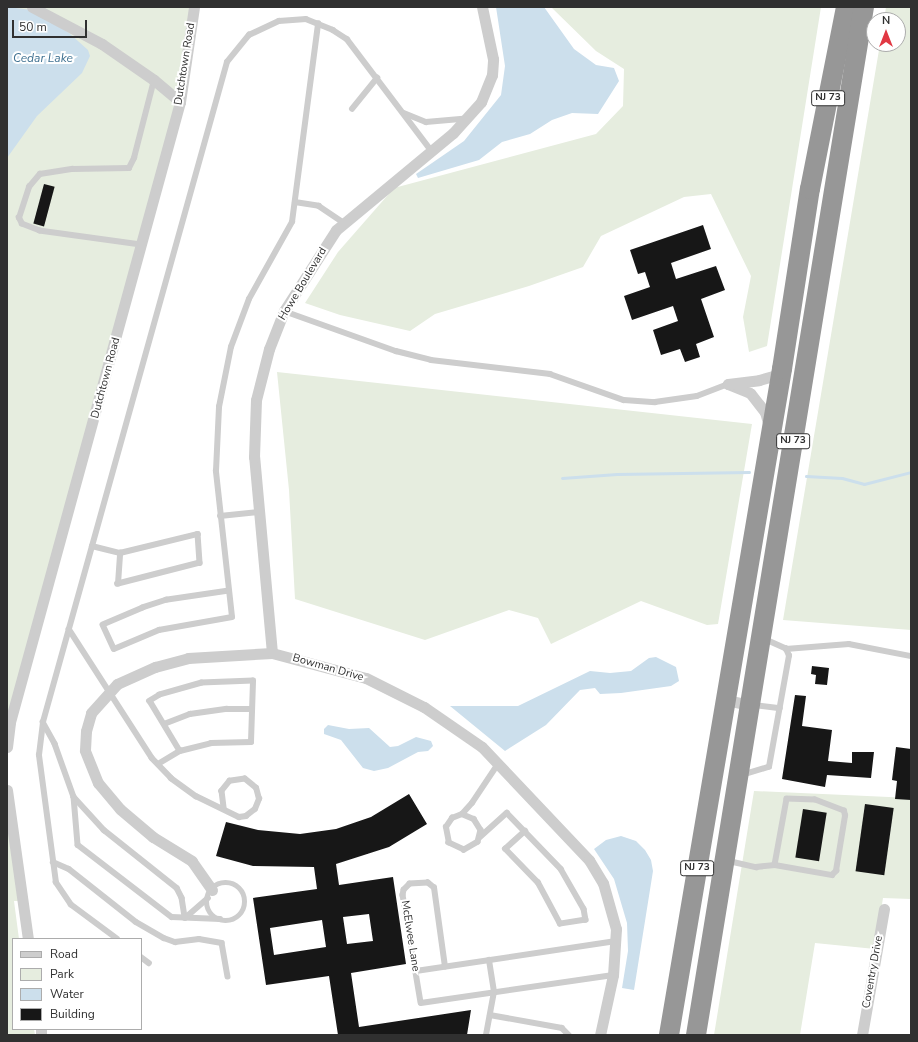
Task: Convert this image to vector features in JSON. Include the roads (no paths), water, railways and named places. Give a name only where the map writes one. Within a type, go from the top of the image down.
[{"type":"highway","name":"NJ 73","points":[[669,1035],[770,432],[782,369],[810,188],[846,7]]},
{"type":"highway","name":"NJ 73","points":[[696,1035],[864,7]]},
{"type":"street","points":[[32,7],[102,44],[154,80],[180,102]]},
{"type":"street","name":"Dutchtown Road","points":[[7,747],[10,722],[180,102],[194,7]]},
{"type":"street","name":"Howe Boulevard","points":[[272,653],[254,457],[256,400],[269,349],[284,311],[336,230],[470,117],[481,102],[492,75],[492,59],[482,7]]},
{"type":"street","points":[[728,384],[759,380],[777,375],[782,369]]},
{"type":"street","points":[[728,384],[750,393],[765,412],[770,432]]},
{"type":"street","name":"Bowman Drive","points":[[210,894],[192,861],[153,837],[120,808],[98,783],[85,750],[86,731],[91,713],[109,691],[117,684],[155,667],[188,658],[272,653],[338,668],[393,689],[452,724],[499,763],[589,860],[603,884],[612,907],[616,940],[613,975],[600,1035]]},
{"type":"street","points":[[726,700],[750,704]]},
{"type":"street","points":[[7,790],[28,938]]},
{"type":"street","name":"Coventry Drive","points":[[862,1035],[884,909]]},
{"type":"lane","points":[[116,938],[71,905],[56,883],[38,755],[43,722],[227,62],[236,48],[262,28],[292,19],[306,19],[333,30],[347,40],[431,150]]},
{"type":"lane","points":[[228,591],[167,600],[143,608],[103,625],[114,649],[159,630],[232,617],[220,516],[216,438],[219,407],[232,347],[249,299],[292,222],[318,24]]},
{"type":"lane","points":[[352,109],[377,78]]},
{"type":"lane","points":[[141,245],[40,231],[22,224],[19,218],[29,187],[40,174],[73,169],[129,168],[134,158],[154,80]]},
{"type":"lane","points":[[402,111],[426,122],[435,123],[470,117]]},
{"type":"lane","points":[[295,202],[320,206],[344,223]]},
{"type":"lane","points":[[284,311],[410,355],[431,360],[550,374],[624,400],[655,402],[697,396],[728,384]]},
{"type":"lane","points":[[220,516],[259,512]]},
{"type":"lane","points":[[92,546],[120,553],[198,534],[200,563],[118,584],[120,553]]},
{"type":"lane","points":[[69,629],[158,764],[171,778],[196,796],[224,808],[235,816],[249,814],[258,802],[256,788],[245,779],[230,781],[222,791],[224,808]]},
{"type":"lane","points":[[761,637],[786,648],[849,644],[911,656]]},
{"type":"lane","points":[[738,776],[769,767],[789,656],[786,648]]},
{"type":"lane","points":[[158,764],[180,750],[211,743],[251,742],[253,681],[202,683],[160,695],[150,700],[180,750]]},
{"type":"lane","points":[[750,704],[780,708]]},
{"type":"lane","points":[[164,724],[190,714],[227,709],[252,709]]},
{"type":"lane","points":[[43,722],[55,744],[74,797],[78,845],[172,917],[185,918],[220,919],[229,920],[240,914],[244,906],[244,897],[240,889],[228,883],[219,884],[185,918]]},
{"type":"lane","points":[[499,763],[462,814],[452,818],[446,828],[449,843],[464,850],[474,846],[480,837],[507,812],[561,869],[584,909],[586,920],[560,924],[538,884],[505,849],[525,832]]},
{"type":"lane","points":[[74,797],[104,830],[177,888],[182,898],[185,918]]},
{"type":"lane","points":[[724,860],[756,867],[775,865],[832,875],[836,871],[845,816],[844,811],[815,800],[791,797],[787,799],[775,865]]},
{"type":"lane","points":[[462,814],[474,818],[479,824],[480,837]]},
{"type":"lane","points":[[53,862],[69,869],[136,922],[164,938],[175,942],[199,939],[222,943],[228,976]]},
{"type":"lane","name":"McElwee Lane","points":[[445,967],[434,888],[428,883],[410,884],[404,890],[403,895],[421,1003],[613,975]]},
{"type":"lane","points":[[210,894],[210,911],[220,919]]},
{"type":"lane","points":[[416,971],[616,940]]},
{"type":"lane","points":[[142,957],[149,963]]},
{"type":"lane","points":[[486,1035],[494,992],[489,960]]},
{"type":"lane","points":[[490,1015],[562,1028],[569,1035]]},
{"type":"water","name":"Cedar Lake","points":[[7,7],[32,10],[69,33],[88,50],[90,56],[82,73],[37,116],[7,158]]},
{"type":"water","points":[[496,7],[544,7],[574,49],[596,65],[614,68],[619,81],[598,114],[572,113],[552,120],[530,134],[502,142],[479,160],[418,178],[416,174],[464,141],[501,95],[505,66]]},
{"type":"water","points":[[656,657],[676,667],[679,681],[671,686],[621,693],[600,694],[595,688],[580,690],[546,725],[505,751],[450,706],[518,706],[590,671],[610,673],[631,671],[649,658]]},
{"type":"water","points":[[328,725],[349,729],[369,728],[390,747],[398,746],[416,737],[431,741],[433,746],[428,751],[418,752],[388,768],[374,771],[363,768],[341,740],[324,734],[324,729]]},
{"type":"water","points":[[621,836],[636,841],[645,850],[651,860],[653,871],[634,990],[622,988],[628,951],[627,923],[614,879],[594,849],[606,840]]},
{"type":"waterway","points":[[562,478],[617,474],[749,472]]},
{"type":"waterway","points":[[806,476],[842,478],[864,484],[911,472]]}]
